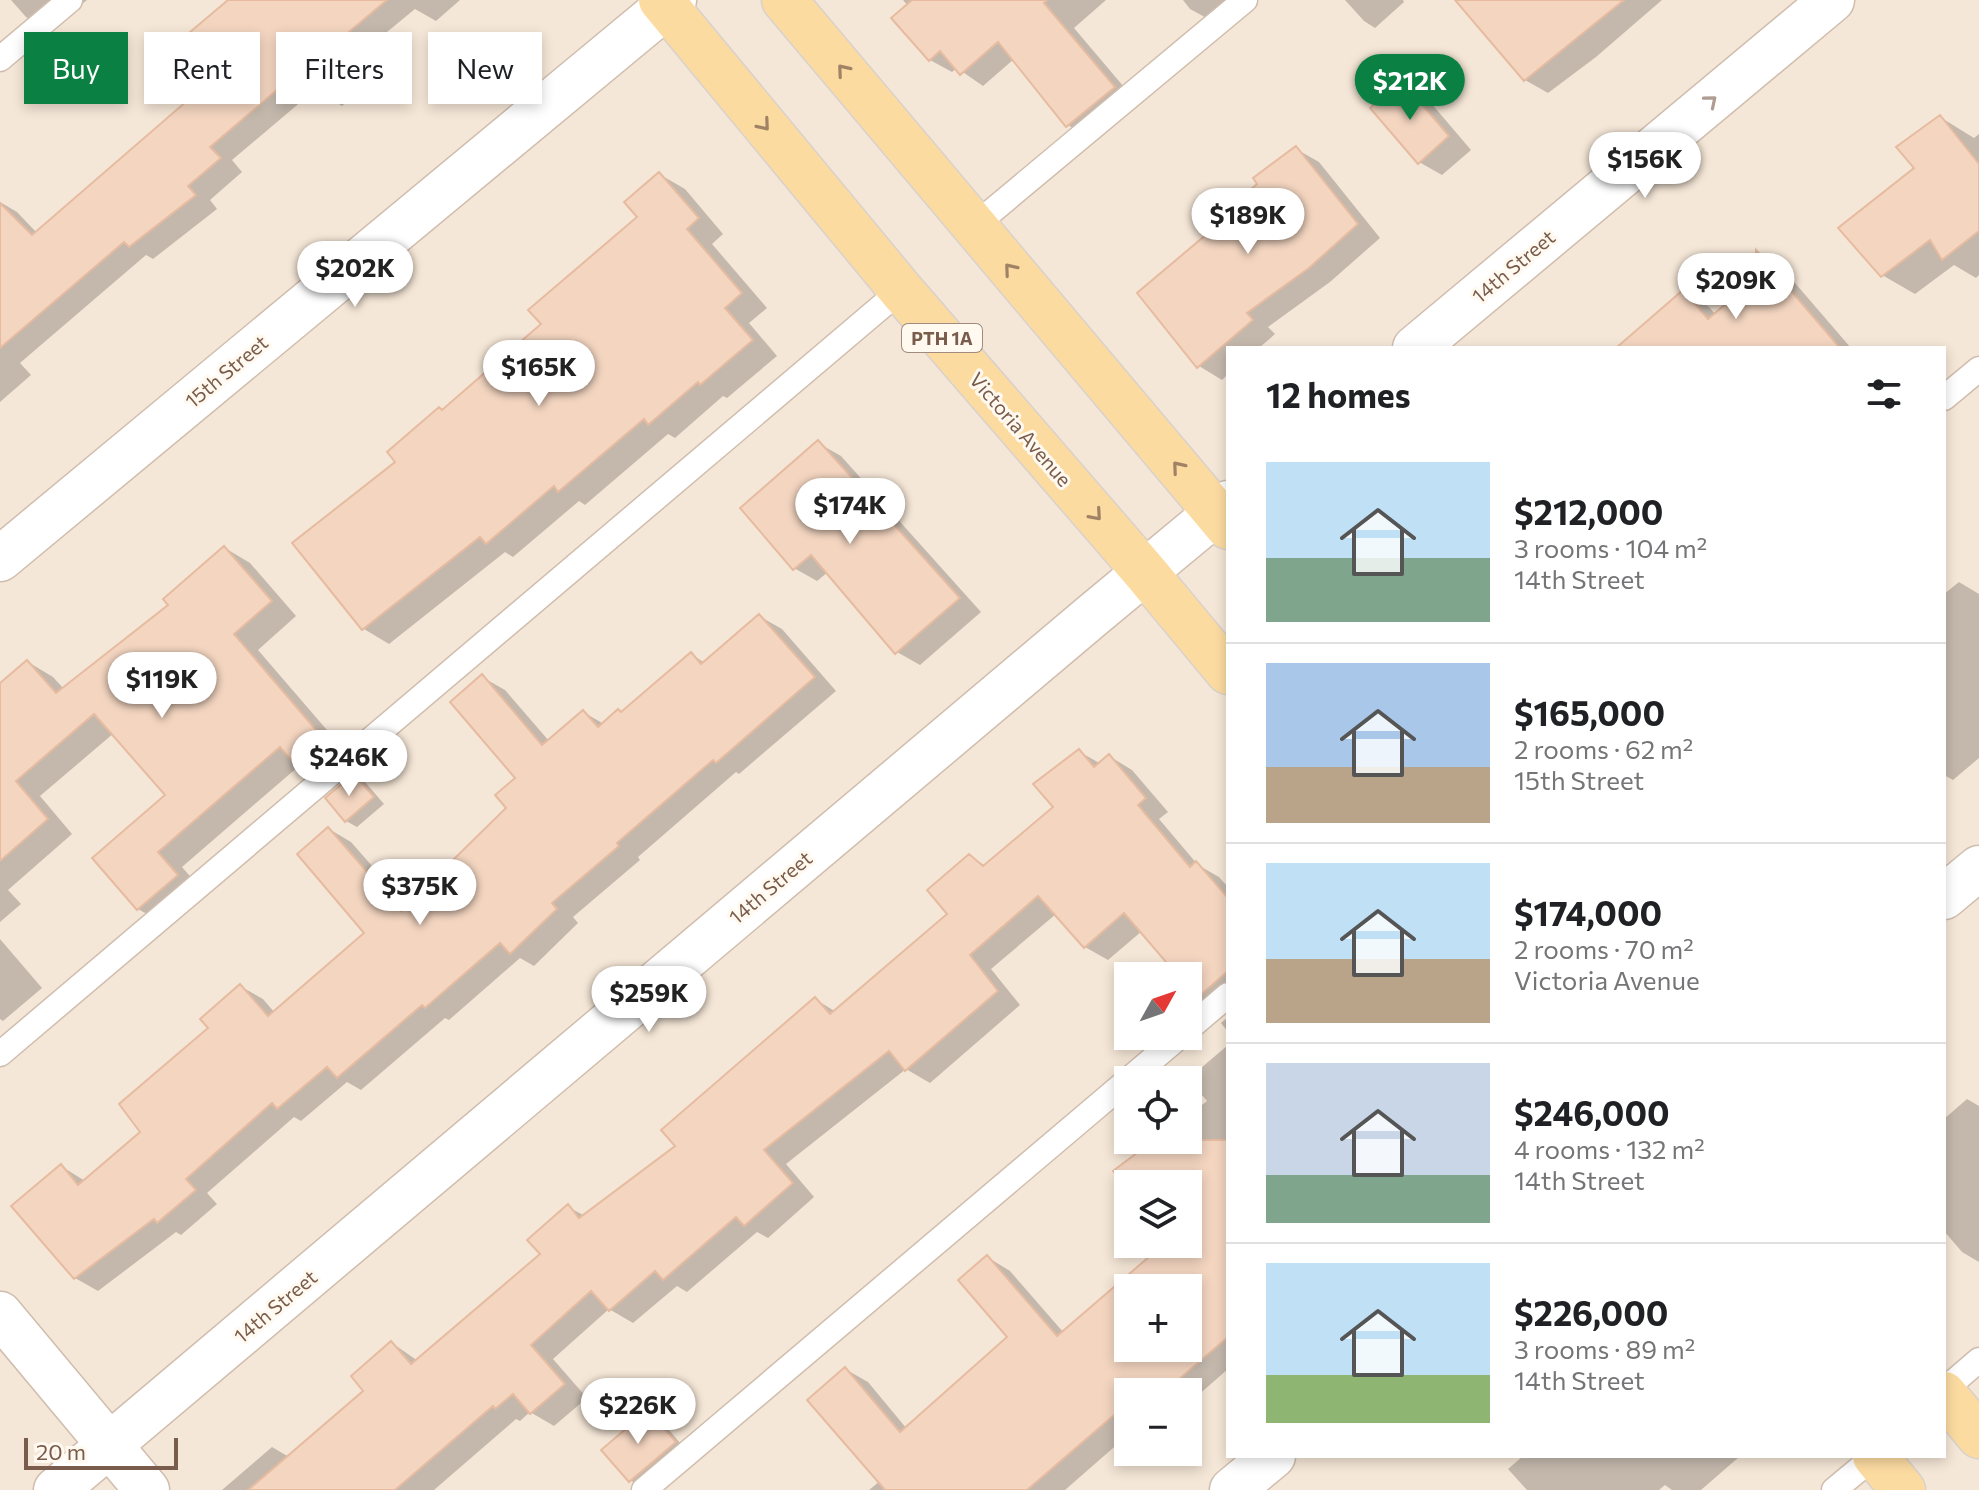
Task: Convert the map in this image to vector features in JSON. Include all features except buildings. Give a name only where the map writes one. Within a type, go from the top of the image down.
[{"type":"main road","points":[[784,0],[1224,515]]},
{"type":"main road","name":"Victoria Avenue","points":[[667,2],[901,290],[1226,670]]},
{"type":"main road","points":[[1946,1395],[1979,1436]]},
{"type":"main road","points":[[1877,1458],[1903,1490]]},
{"type":"street","name":"14th Street","points":[[1417,346],[1832,0]]},
{"type":"street","name":"15th Street","points":[[0,559],[667,2]]},
{"type":"street","name":"14th Street","points":[[56,1490],[1144,571],[1224,515]]},
{"type":"street","points":[[1946,895],[1979,868]]},
{"type":"street","points":[[0,1314],[147,1490]]},
{"type":"street","points":[[1232,1490],[1271,1458]]},
{"type":"lane","points":[[0,59],[70,0]]},
{"type":"lane","points":[[974,226],[1245,0]]},
{"type":"lane","points":[[0,1054],[901,290]]},
{"type":"lane","points":[[1946,396],[1979,369]]},
{"type":"lane","points":[[1202,1017],[1226,997]]},
{"type":"lane","points":[[644,1490],[1163,1050]]},
{"type":"lane","points":[[1946,1390],[1979,1360]]},
{"type":"lane","points":[[1834,1490],[1873,1458]]},
{"type":"shaded area","points":[[0,0],[1979,0],[1979,1490],[0,1490]]}]
